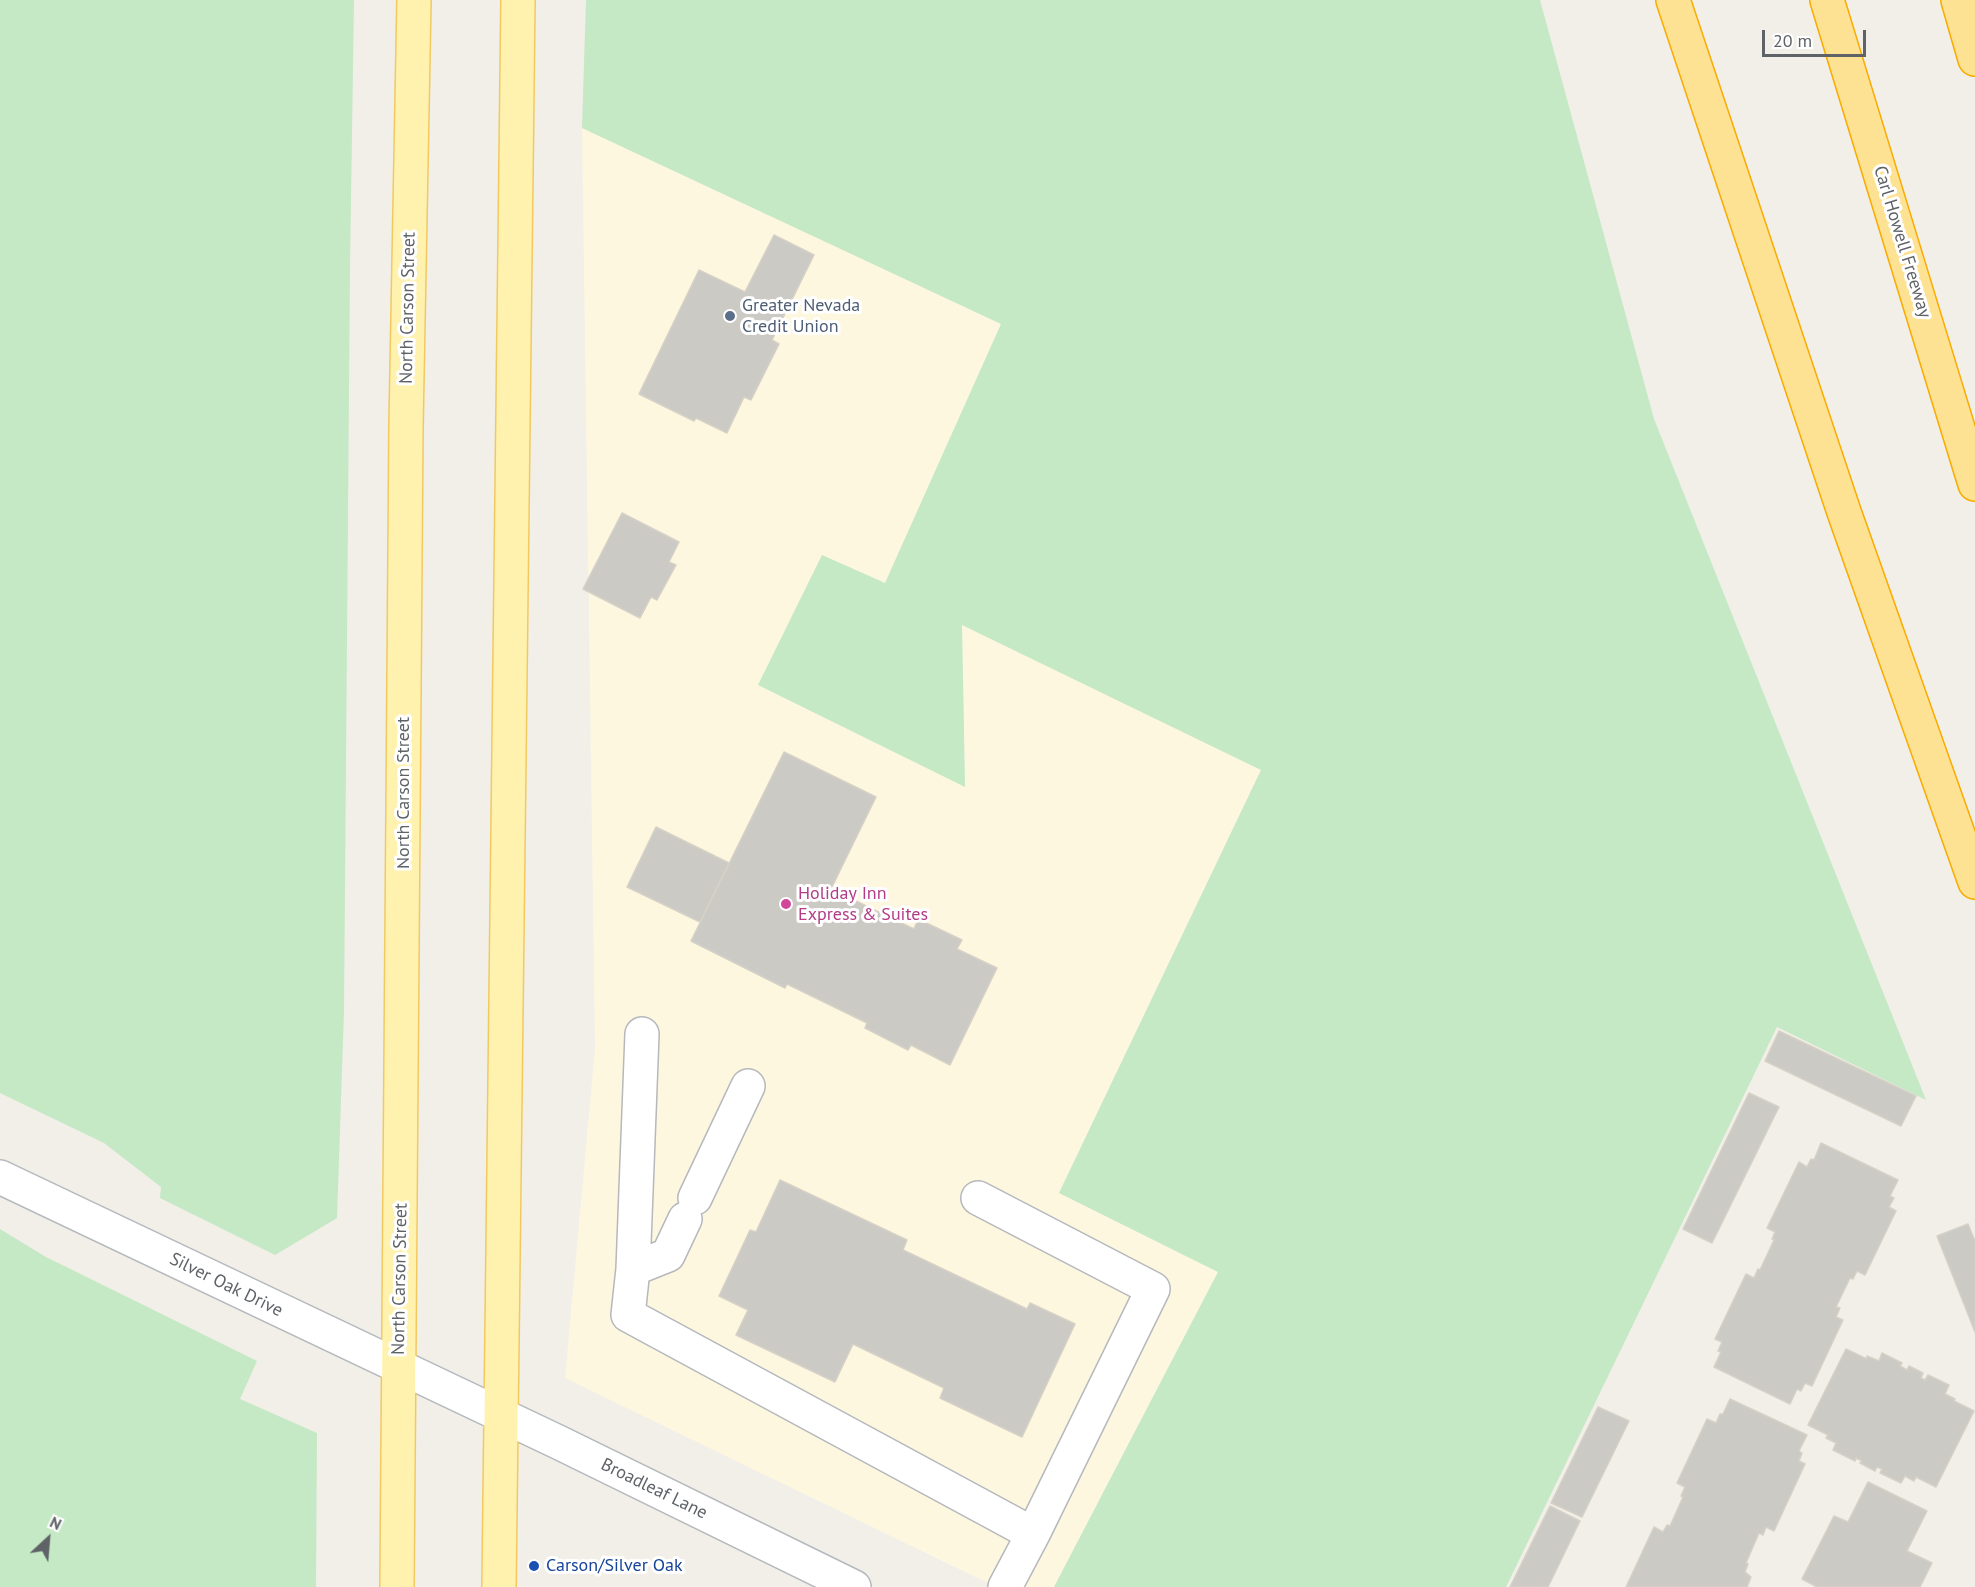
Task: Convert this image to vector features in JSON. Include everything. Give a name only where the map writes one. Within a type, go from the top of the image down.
[{"type":"highway","points":[[1673,0],[1844,512],[1975,882]]},
{"type":"highway","name":"Carl Howell Freeway","points":[[1827,0],[1975,484]]},
{"type":"highway","points":[[1958,0],[1975,59]]},
{"type":"main road","name":"North Carson Street","points":[[397,1587],[406,438],[414,0]]},
{"type":"main road","points":[[499,1587],[518,0]]},
{"type":"street","points":[[642,1034],[633,1269],[628,1315],[1033,1534]]},
{"type":"street","points":[[633,1269],[668,1255],[748,1086]]},
{"type":"street","name":"Silver Oak Drive","points":[[0,1177],[452,1394]]},
{"type":"street","points":[[978,1198],[1153,1289],[1005,1587]]},
{"type":"street","name":"Broadleaf Lane","points":[[452,1394],[854,1587]]},
{"type":"shaded area","points":[[582,128],[1001,324],[885,584],[965,786],[962,625],[1261,770],[1059,1193],[1218,1272],[1054,1587],[996,1587],[565,1378],[595,1048]]},
{"type":"green space","points":[[0,0],[354,0],[344,1011],[337,1218],[275,1255],[160,1198],[161,1187],[104,1143],[0,1093]]},
{"type":"green space","points":[[586,0],[1540,0],[1654,419],[1926,1100],[1777,1027],[1506,1587],[1054,1587],[1218,1272],[1059,1193],[1261,770],[962,625],[965,787],[758,685],[822,555],[885,583],[1001,324],[582,128]]},
{"type":"green space","points":[[0,1229],[46,1257],[257,1361],[240,1399],[317,1433],[316,1587],[0,1587]]},
{"type":"building","name":"Greater Nevada Credit Union","points":[[774,235],[814,255],[772,340],[779,344],[751,400],[744,397],[727,433],[696,418],[694,421],[639,394],[699,270],[745,292]]},
{"type":"building","points":[[622,513],[679,542],[669,562],[676,565],[657,600],[651,597],[640,618],[583,589]]},
{"type":"building","name":"Holiday Inn Express & Suites","points":[[784,752],[876,797],[831,889],[914,929],[918,919],[962,940],[957,949],[997,968],[950,1065],[911,1045],[908,1050],[865,1028],[867,1023],[787,984],[785,988],[691,941]]},
{"type":"building","points":[[656,827],[729,863],[700,922],[627,887]]},
{"type":"building","points":[[1779,1031],[1916,1096],[1901,1126],[1765,1061]]},
{"type":"building","points":[[1749,1093],[1779,1107],[1712,1243],[1683,1229]]},
{"type":"building","points":[[1821,1143],[1898,1180],[1890,1196],[1894,1198],[1889,1207],[1896,1211],[1865,1275],[1857,1271],[1853,1279],[1850,1278],[1836,1307],[1840,1308],[1836,1317],[1843,1320],[1812,1386],[1805,1383],[1801,1391],[1797,1389],[1790,1404],[1714,1367],[1721,1352],[1718,1351],[1722,1342],[1715,1339],[1746,1274],[1754,1278],[1758,1269],[1760,1270],[1774,1240],[1772,1239],[1775,1232],[1767,1228],[1799,1162],[1807,1167],[1811,1159],[1814,1160]]},
{"type":"building","points":[[780,1180],[907,1240],[903,1250],[1027,1309],[1030,1303],[1075,1324],[1022,1437],[940,1398],[944,1388],[853,1344],[835,1382],[736,1335],[748,1310],[719,1296],[750,1230],[756,1232]]},
{"type":"building","points":[[1968,1224],[1975,1241],[1975,1332],[1937,1236]]},
{"type":"building","points":[[1846,1349],[1867,1359],[1867,1356],[1879,1361],[1882,1353],[1902,1363],[1900,1366],[1907,1370],[1909,1366],[1923,1373],[1921,1378],[1925,1380],[1928,1375],[1949,1385],[1945,1394],[1974,1411],[1936,1487],[1916,1477],[1914,1481],[1905,1476],[1901,1483],[1880,1473],[1882,1469],[1877,1467],[1875,1471],[1860,1463],[1862,1461],[1856,1458],[1855,1461],[1833,1450],[1836,1443],[1826,1438],[1828,1435],[1808,1425]]},
{"type":"building","points":[[1730,1399],[1807,1435],[1799,1451],[1802,1453],[1799,1461],[1805,1464],[1774,1531],[1766,1527],[1763,1535],[1759,1533],[1746,1563],[1748,1564],[1745,1572],[1751,1577],[1747,1587],[1626,1587],[1654,1527],[1663,1532],[1667,1525],[1670,1526],[1685,1487],[1677,1483],[1707,1419],[1716,1423]]},
{"type":"building","points":[[1598,1407],[1629,1421],[1582,1517],[1551,1503]]},
{"type":"building","points":[[1868,1482],[1927,1511],[1907,1551],[1932,1563],[1920,1587],[1817,1587],[1802,1579],[1834,1516],[1848,1522]]},
{"type":"building","points":[[1550,1506],[1580,1521],[1548,1587],[1510,1587]]},
{"type":"place","name":"Greater Nevada Credit Union","points":[[730,316]]},
{"type":"place","name":"Holiday Inn Express & Suites","points":[[786,904]]},
{"type":"place","name":"Carson/Silver Oak","points":[[534,1566]]}]
